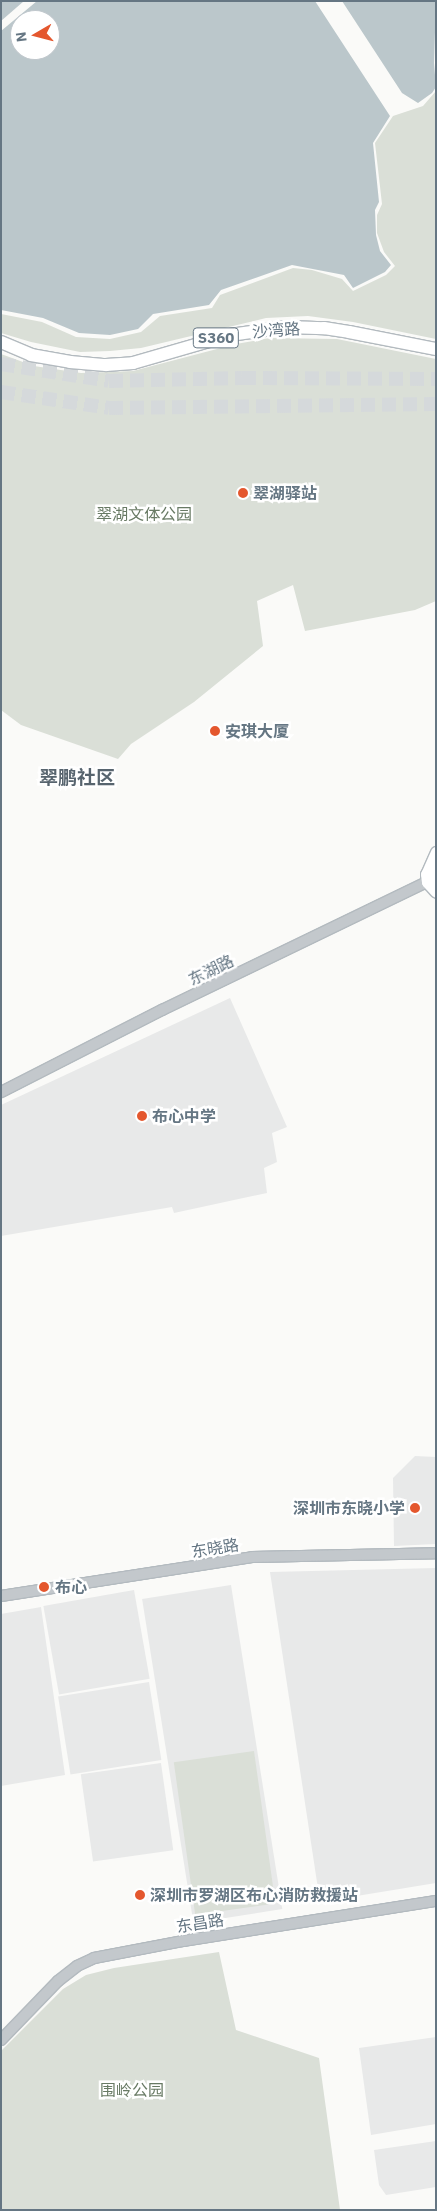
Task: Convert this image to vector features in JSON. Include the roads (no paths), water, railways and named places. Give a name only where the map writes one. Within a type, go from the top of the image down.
[{"type":"main road","name":"沙湾路","points":[[1,342],[31,355],[70,362],[106,365],[133,362],[230,335],[287,327],[324,328],[436,349]]},
{"type":"main road","points":[[433,879],[426,874],[436,852]]},
{"type":"main road","points":[[436,872],[433,879],[436,892]]},
{"type":"street","name":"东湖路","points":[[1,1092],[162,1010],[433,879]]},
{"type":"street","name":"东晓路","points":[[1,1596],[252,1557],[436,1554]]},
{"type":"street","name":"东昌路","points":[[1,2040],[58,1981],[77,1966],[94,1958],[183,1941],[436,1901]]},
{"type":"tunnel","points":[[1,364],[109,381],[242,378],[436,379]]},
{"type":"tunnel","points":[[1,392],[109,408],[436,404]]},
{"type":"place","name":"翠湖驿站","points":[[243,493]]},
{"type":"place","name":"安琪大厦","points":[[215,731]]},
{"type":"place","name":"布心中学","points":[[142,1116]]},
{"type":"place","name":"深圳市东晓小学","points":[[415,1508]]},
{"type":"place","name":"布心","points":[[44,1587]]},
{"type":"place","name":"深圳市罗湖区布心消防救援站","points":[[140,1895]]},
{"type":"district","name":"翠鹏社区","points":[[77,778]]},
{"type":"park label","name":"翠湖文体公园","points":[[144,514]]},
{"type":"park label","name":"围岭公园","points":[[132,2090]]}]
